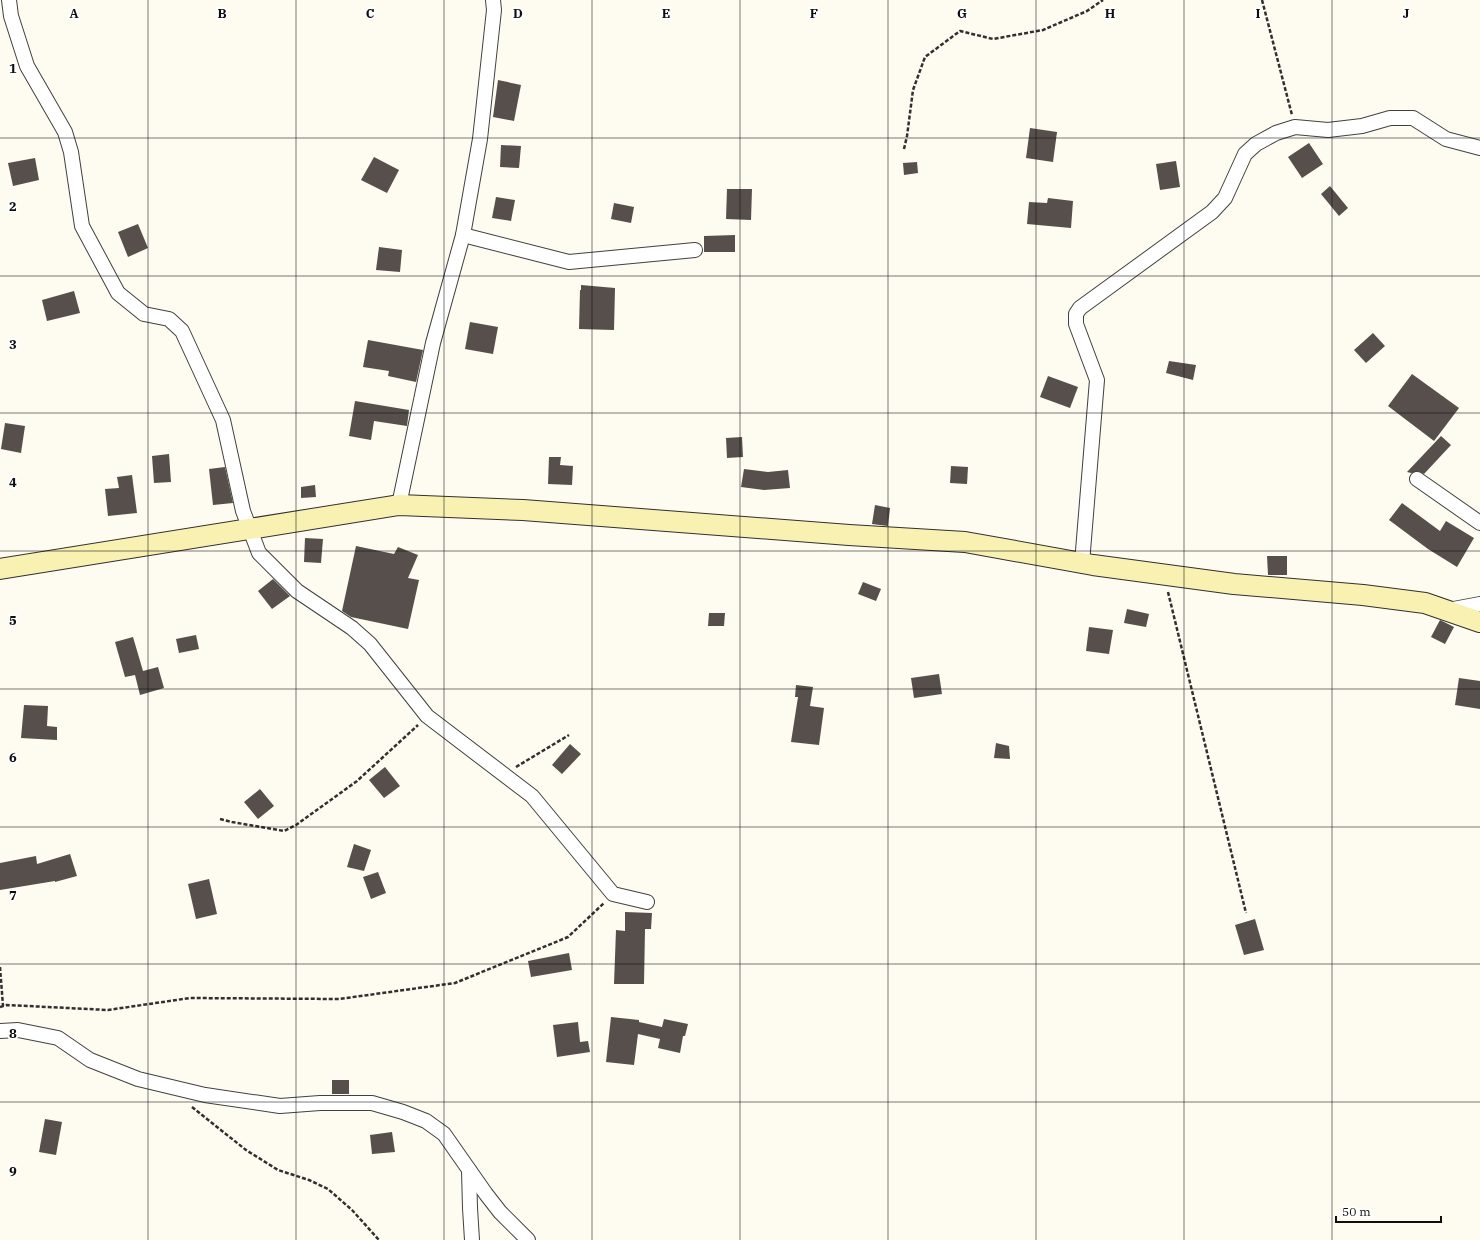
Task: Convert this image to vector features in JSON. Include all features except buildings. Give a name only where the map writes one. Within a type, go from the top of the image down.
[{"type":"street","points":[[10,0],[11,16],[27,66],[65,132],[71,152],[82,226],[118,293],[144,314],[170,319],[182,331],[223,420],[243,510],[259,553],[298,591],[352,628],[370,644],[427,716],[532,796],[613,894],[647,902]]},
{"type":"street","points":[[399,506],[433,343],[463,235],[480,139],[494,10],[493,0]]},
{"type":"street","points":[[1082,563],[1098,380],[1076,324],[1076,314],[1080,308],[1212,212],[1225,198],[1245,154],[1256,144],[1276,133],[1295,127],[1328,130],[1362,126],[1390,118],[1413,118],[1446,139],[1480,148]]},
{"type":"street","points":[[463,235],[569,262],[695,250]]},
{"type":"street","points":[[1417,480],[1480,523]]},
{"type":"street","points":[[0,569],[399,506],[523,510],[849,535],[966,542],[1082,563],[1234,584],[1363,595],[1425,603],[1480,622]]},
{"type":"street","points":[[1445,610],[1480,604]]},
{"type":"street","points":[[0,1031],[18,1030],[58,1038],[90,1060],[138,1079],[205,1095],[280,1106],[320,1103],[372,1103],[403,1112],[426,1121],[444,1134],[500,1212],[528,1240]]},
{"type":"street","points":[[469,1170],[472,1240]]},
{"type":"path","points":[[904,149],[913,90],[925,57],[946,40],[960,31],[993,39],[1043,30],[1087,11],[1103,0]]},
{"type":"path","points":[[1262,0],[1295,127]]},
{"type":"path","points":[[1164,574],[1246,913]]},
{"type":"path","points":[[220,819],[284,831],[296,825],[357,781],[427,716]]},
{"type":"path","points":[[503,774],[570,735]]},
{"type":"path","points":[[0,967],[2,1007],[7,1005],[108,1010],[190,998],[339,1000],[455,983],[568,937],[613,894]]},
{"type":"path","points":[[189,1105],[246,1150],[278,1170],[309,1180],[328,1190],[352,1210],[379,1240]]}]
